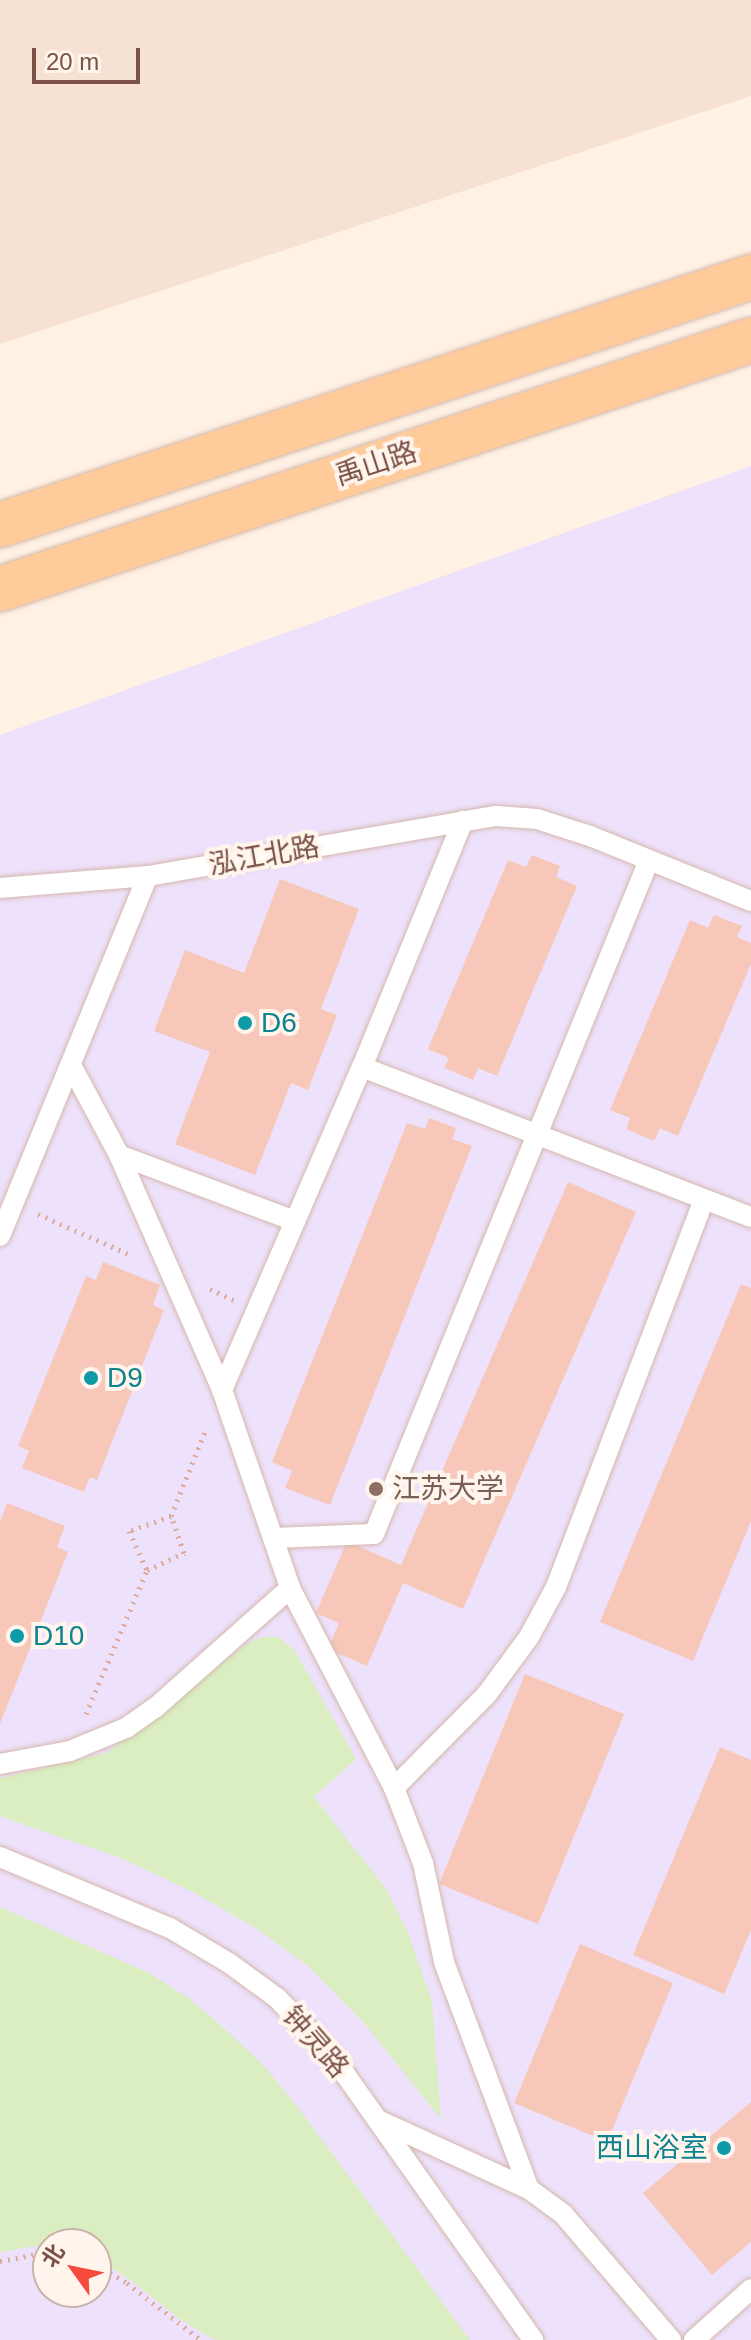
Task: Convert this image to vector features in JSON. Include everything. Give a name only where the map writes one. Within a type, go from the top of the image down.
[{"type":"main road","points":[[0,525],[751,277]]},
{"type":"main road","name":"禹山路","points":[[0,589],[751,340]]},
{"type":"lane","name":"泓江北路","points":[[0,888],[148,876],[496,816],[537,819],[751,901]]},
{"type":"lane","points":[[222,1390],[362,1067],[463,821]]},
{"type":"lane","points":[[273,1538],[374,1534],[649,860]]},
{"type":"lane","points":[[0,1236],[148,876]]},
{"type":"lane","points":[[71,1065],[119,1155],[222,1390],[290,1588],[394,1788],[423,1863],[444,1962],[529,2189]]},
{"type":"lane","points":[[362,1067],[751,1217]]},
{"type":"lane","points":[[119,1155],[295,1221]]},
{"type":"lane","points":[[394,1788],[487,1694],[529,1637],[556,1587],[704,1199]]},
{"type":"lane","points":[[0,1764],[70,1751],[126,1728],[155,1708],[290,1588]]},
{"type":"lane","name":"钟灵路","points":[[0,1857],[170,1928],[229,1963],[277,1998],[330,2053],[533,2340]]},
{"type":"lane","points":[[378,2120],[529,2189],[563,2214],[671,2340]]},
{"type":"lane","points":[[694,2340],[751,2289]]},
{"type":"path","points":[[70,1751],[147,1570],[184,1553],[171,1516],[222,1390]]},
{"type":"path","points":[[147,1570],[129,1531],[171,1516]]},
{"type":"path","points":[[0,2261],[32,2255]]},
{"type":"path","points":[[112,2274],[201,2340]]},
{"type":"shaded area","points":[[0,0],[751,0],[751,96],[0,344]]},
{"type":"shaded area","name":"江苏大学","points":[[751,466],[751,2340],[0,2340],[0,735]]},
{"type":"green space","points":[[262,1637],[278,1637],[294,1649],[356,1759],[314,1797],[386,1889],[406,1928],[432,2001],[441,2119],[364,2023],[308,1966],[254,1927],[191,1891],[123,1859],[0,1816],[0,1778],[106,1753],[245,1645]]},
{"type":"green space","points":[[0,1907],[149,1973],[190,1999],[225,2029],[265,2067],[300,2110],[470,2340],[215,2340],[178,2318],[112,2269],[112,2228],[32,2228],[32,2247],[0,2252]]},
{"type":"building","points":[[532,855],[560,866],[556,877],[577,886],[497,1076],[478,1068],[473,1080],[444,1068],[449,1058],[428,1049],[508,860],[526,867]]},
{"type":"building","name":"D6","points":[[280,879],[359,909],[321,1009],[337,1015],[308,1090],[291,1083],[255,1175],[175,1144],[210,1052],[154,1031],[185,950],[244,973]]},
{"type":"building","points":[[714,915],[742,926],[737,937],[751,943],[751,964],[678,1136],[660,1128],[654,1141],[626,1129],[630,1118],[610,1110],[690,920],[708,928]]},
{"type":"building","points":[[429,1118],[456,1128],[452,1139],[472,1146],[330,1505],[285,1488],[292,1471],[272,1462],[407,1123],[425,1129]]},
{"type":"building","points":[[568,1182],[636,1212],[463,1609],[403,1583],[367,1666],[328,1649],[339,1623],[316,1613],[347,1541],[401,1565]]},
{"type":"building","name":"D9","points":[[103,1262],[160,1285],[153,1305],[164,1310],[97,1480],[90,1477],[84,1492],[22,1468],[29,1451],[18,1446],[86,1276],[96,1280]]},
{"type":"building","points":[[741,1284],[751,1288],[751,1521],[693,1661],[600,1622]]},
{"type":"building","name":"D10","points":[[7,1503],[65,1526],[57,1547],[68,1552],[0,1724],[0,1522]]},
{"type":"building","points":[[525,1674],[624,1714],[538,1924],[439,1884]]},
{"type":"building","points":[[720,1747],[751,1760],[751,1930],[724,1994],[633,1955]]},
{"type":"building","points":[[580,1944],[673,1983],[607,2142],[514,2103]]},
{"type":"building","name":"西山浴室","points":[[751,2102],[751,2242],[712,2275],[643,2193]]},
{"type":"place","name":"D6","points":[[245,1023]]},
{"type":"place","name":"D9","points":[[91,1378]]},
{"type":"place","name":"江苏大学","points":[[376,1489]]},
{"type":"place","name":"D10","points":[[17,1636]]},
{"type":"place","name":"西山浴室","points":[[724,2148]]}]
